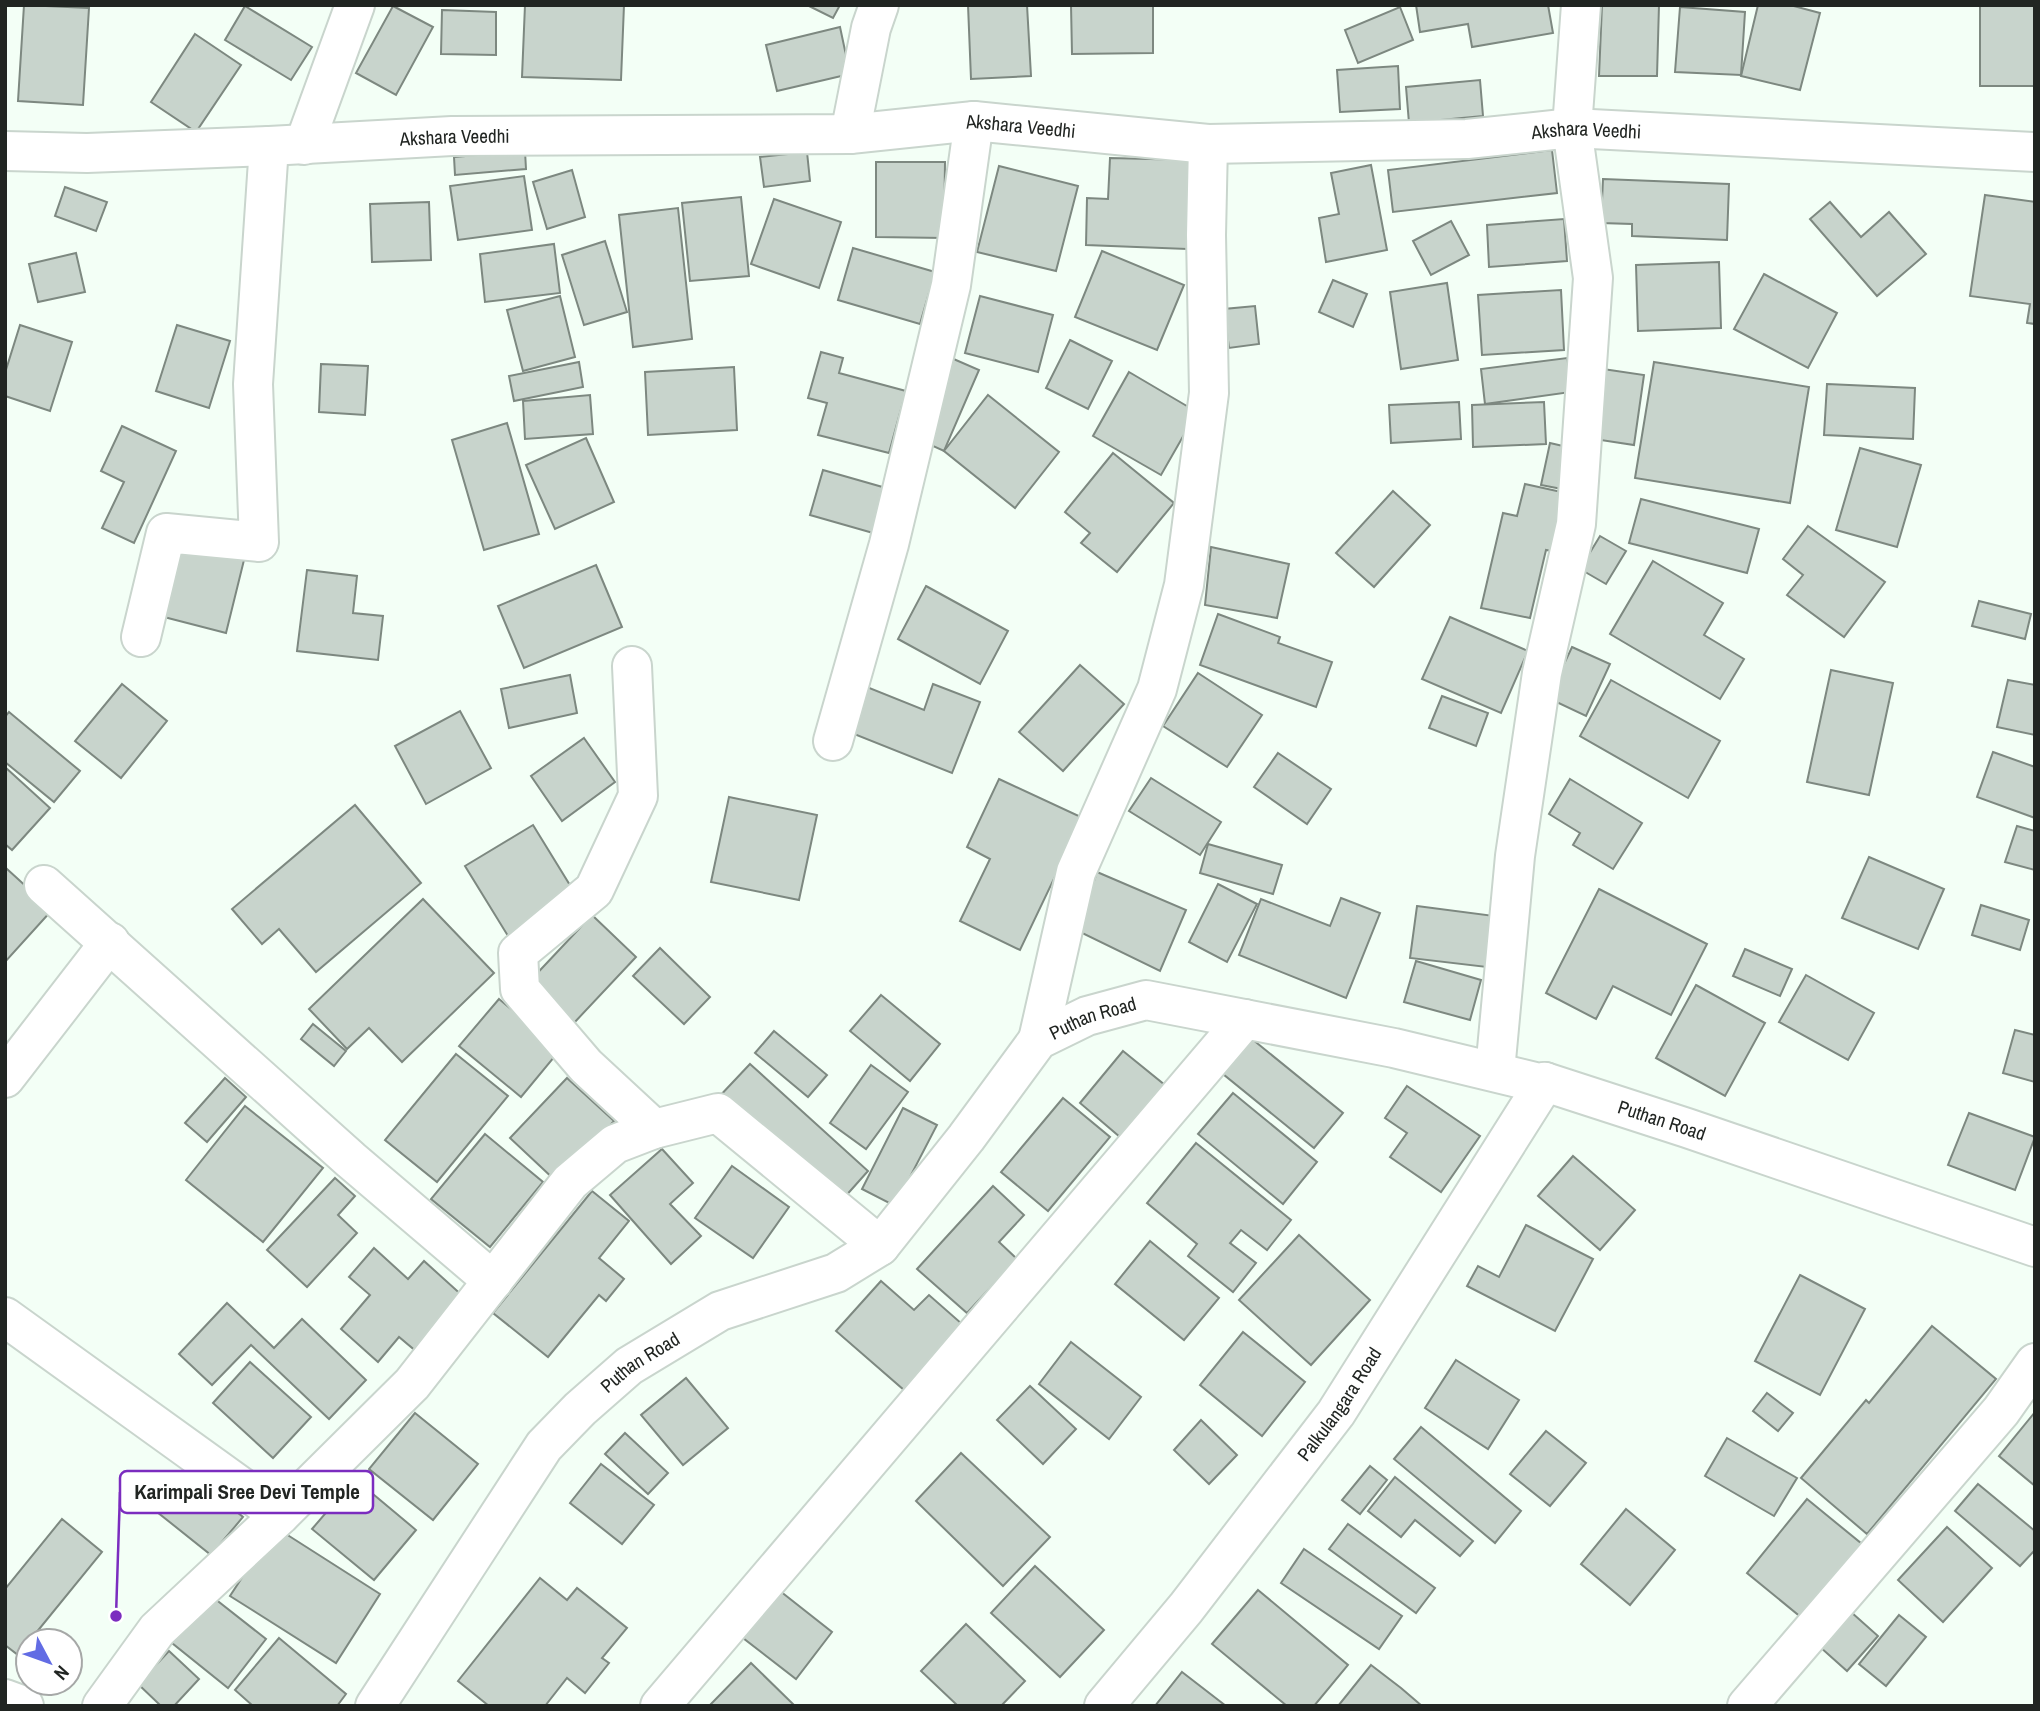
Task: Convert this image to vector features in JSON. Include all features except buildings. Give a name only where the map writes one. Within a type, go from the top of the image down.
[{"type":"street","points":[[141,637],[166,533],[259,542],[253,384],[287,146],[355,5]]},
{"type":"street","points":[[850,134],[871,27],[879,5]]},
{"type":"street","points":[[1496,1070],[1518,830],[1542,673],[1576,524],[1593,278],[1572,128],[1581,5]]},
{"type":"street","points":[[833,741],[889,544],[951,285],[974,121]]},
{"type":"street","name":"Akshara Veedhi","points":[[5,151],[87,153],[287,146],[452,136],[850,134],[974,121],[1208,144],[1467,139],[1572,128],[2035,152]]},
{"type":"street","points":[[1038,1040],[1076,872],[1157,689],[1184,585],[1209,393],[1206,235],[1208,144]]},
{"type":"street","points":[[632,666],[638,796],[594,890],[518,953],[520,989],[586,1066],[654,1129]]},
{"type":"street","points":[[44,884],[351,1160],[493,1281]]},
{"type":"street","points":[[5,1078],[110,943]]},
{"type":"street","name":"Puthan Road","points":[[375,1706],[544,1446],[580,1409],[629,1366],[720,1311],[836,1273],[880,1246],[966,1138],[1038,1040],[1087,1016],[1146,1000],[1496,1070],[1543,1084],[1545,1082],[1688,1128],[2035,1247]]},
{"type":"street","points":[[660,1706],[1245,1019]]},
{"type":"street","name":"Palkulangara Road","points":[[1104,1706],[1186,1608],[1336,1413],[1545,1082]]},
{"type":"street","points":[[102,1706],[157,1630],[412,1384],[570,1182],[615,1144],[654,1129],[718,1114],[880,1246]]},
{"type":"street","points":[[5,1317],[279,1515]]},
{"type":"street","points":[[1747,1706],[2001,1411],[2035,1363]]},
{"type":"street","points":[[5,1699],[24,1706]]},
{"type":"place","name":"Karimpali Sree Devi Temple","points":[[116,1616]]}]
